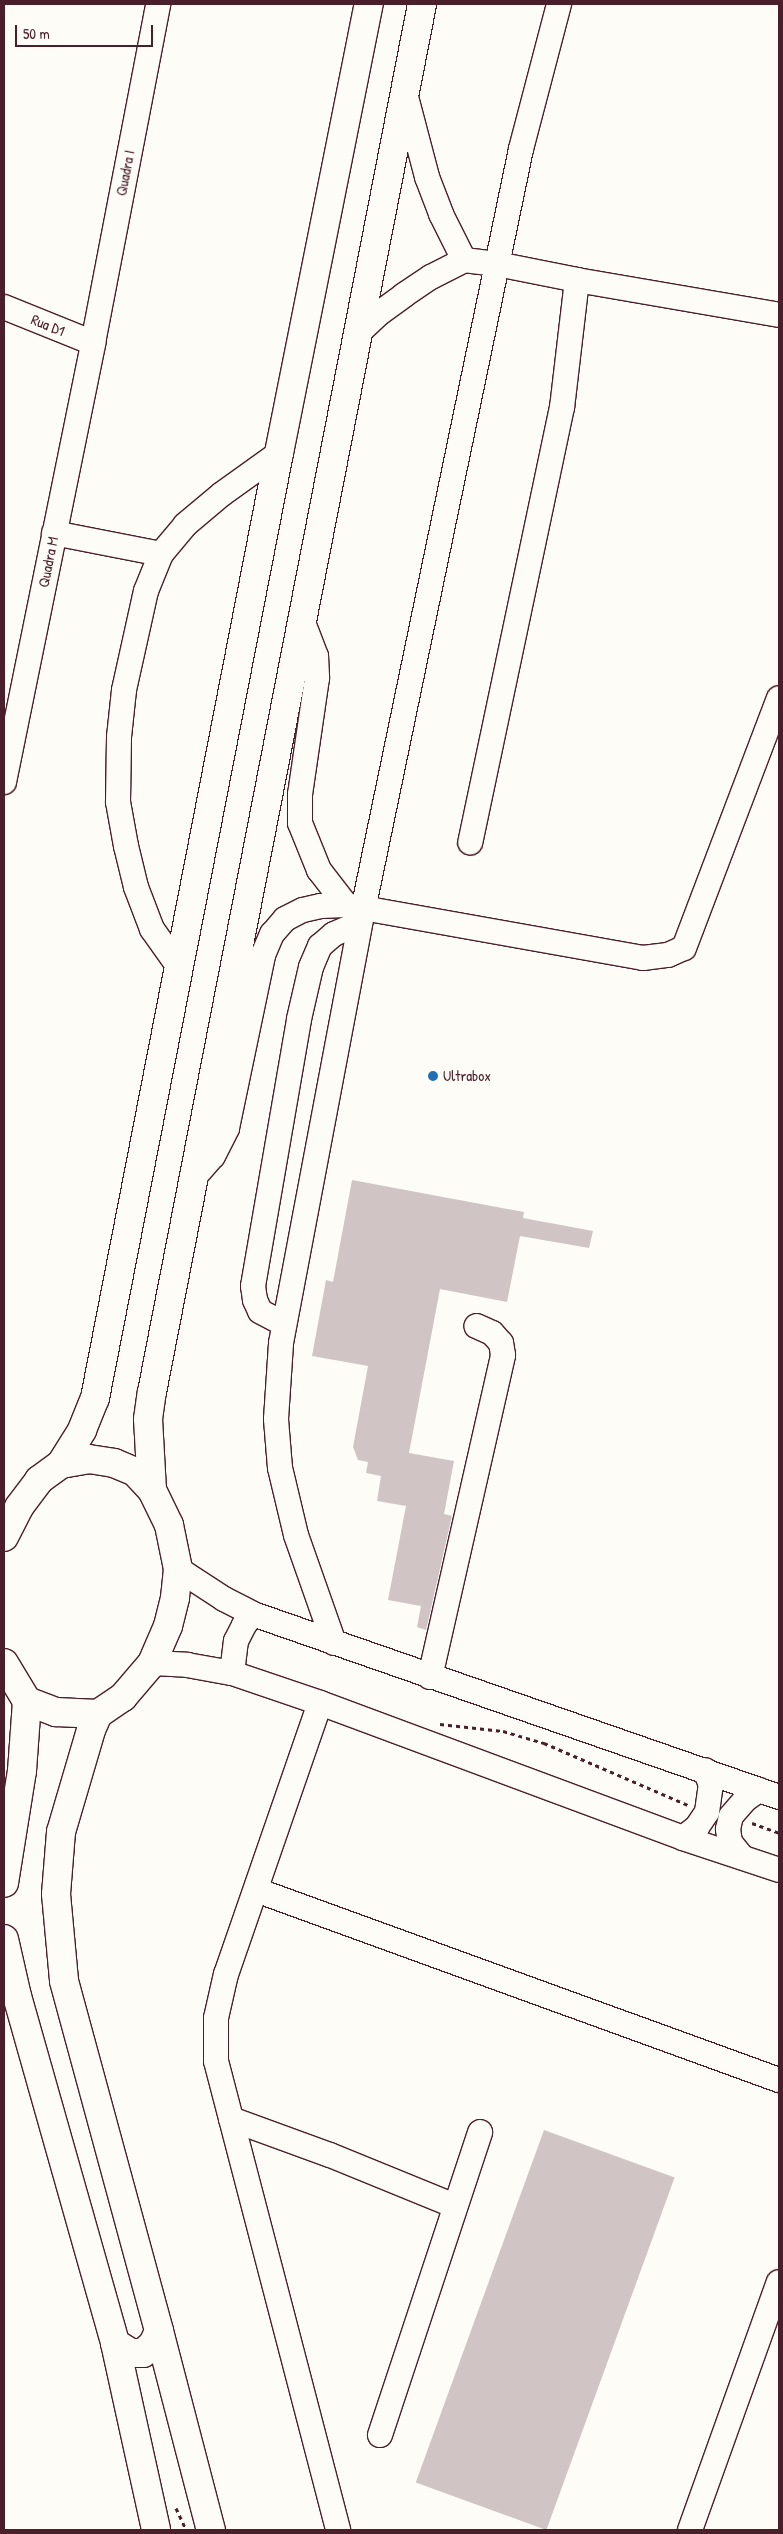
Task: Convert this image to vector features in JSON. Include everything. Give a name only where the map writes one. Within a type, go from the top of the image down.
[{"type":"main road","points":[[4,1538],[19,1507],[39,1480],[61,1464],[82,1430],[95,1398],[278,453],[369,4]]},
{"type":"main road","points":[[152,1490],[148,1419],[191,1181],[422,4]]},
{"type":"main road","points":[[61,1464],[89,1459],[114,1463],[135,1472],[152,1490],[169,1525],[178,1569],[175,1598],[168,1626],[152,1663],[123,1697],[98,1714],[91,1730],[61,1832],[56,1894],[64,1981],[211,2530]]},
{"type":"main road","points":[[4,1664],[27,1701],[22,1771],[4,1884]]},
{"type":"main road","points":[[27,1701],[56,1712],[98,1714]]},
{"type":"main road","points":[[4,1939],[10,1997],[115,2343],[156,2530]]},
{"type":"main road","points":[[115,2343],[131,2353],[143,2353],[154,2344],[159,2331]]},
{"type":"street","name":"Quadra I","points":[[93,343],[158,4]]},
{"type":"street","points":[[334,1643],[296,1535],[280,1468],[276,1419],[281,1343],[356,912],[522,149],[559,4]]},
{"type":"street","points":[[405,90],[427,177],[441,214],[464,260]]},
{"type":"street","points":[[356,335],[381,312],[404,295],[431,277],[464,260],[498,264],[577,280],[779,315]]},
{"type":"street","points":[[470,842],[562,407],[577,280]]},
{"type":"street","name":"Rua D1","points":[[4,307],[93,343]]},
{"type":"street","name":"Quadra M","points":[[4,782],[93,343]]},
{"type":"street","points":[[178,967],[152,928],[136,887],[126,846],[118,802],[118,737],[124,690],[146,591],[161,554],[185,525],[222,494],[278,453]]},
{"type":"street","points":[[54,533],[161,554]]},
{"type":"street","points":[[301,617],[316,656],[317,678],[300,794],[300,822],[319,870],[356,912]]},
{"type":"street","points":[[191,1181],[213,1156],[227,1128],[263,955],[272,934],[285,919],[302,910],[321,906],[643,958],[668,955],[684,948],[779,698]]},
{"type":"street","points":[[284,1324],[260,1311],[252,1286],[299,1019],[311,968],[320,946],[356,912]]},
{"type":"street","points":[[430,1676],[503,1355],[501,1344],[492,1333],[476,1326]]},
{"type":"street","points":[[178,1569],[224,1600],[253,1614],[705,1770],[769,1794]]},
{"type":"street","points":[[232,1673],[236,1641],[244,1625],[253,1614]]},
{"type":"street","points":[[152,1663],[188,1665],[232,1673],[320,1703],[683,1838],[779,1870]]},
{"type":"street","points":[[320,1703],[226,1974],[216,2018],[216,2061],[338,2530]]},
{"type":"street","points":[[683,1838],[697,1827],[707,1812],[711,1785],[705,1770]]},
{"type":"street","points":[[742,1857],[730,1842],[728,1829],[731,1816],[746,1799],[769,1794]]},
{"type":"street","points":[[256,1890],[779,2080]]},
{"type":"street","points":[[231,2119],[330,2155],[455,2206]]},
{"type":"street","points":[[380,2435],[480,2132]]},
{"type":"street","points":[[690,2530],[779,2282]]},
{"type":"path","points":[[435,1722],[453,1727],[503,1731],[544,1743],[707,1812]]},
{"type":"path","points":[[731,1816],[779,1833]]},
{"type":"building","points":[[352,1180],[524,1212],[523,1218],[593,1231],[589,1248],[520,1236],[507,1302],[440,1289],[409,1453],[454,1461],[444,1514],[452,1516],[426,1630],[417,1627],[421,1606],[388,1600],[406,1506],[377,1501],[381,1476],[366,1473],[368,1462],[358,1460],[353,1447],[368,1366],[312,1356],[326,1280],[333,1282]]},
{"type":"building","points":[[544,2130],[675,2178],[546,2530],[416,2482]]},
{"type":"place","name":"Ultrabox","points":[[433,1076]]}]
